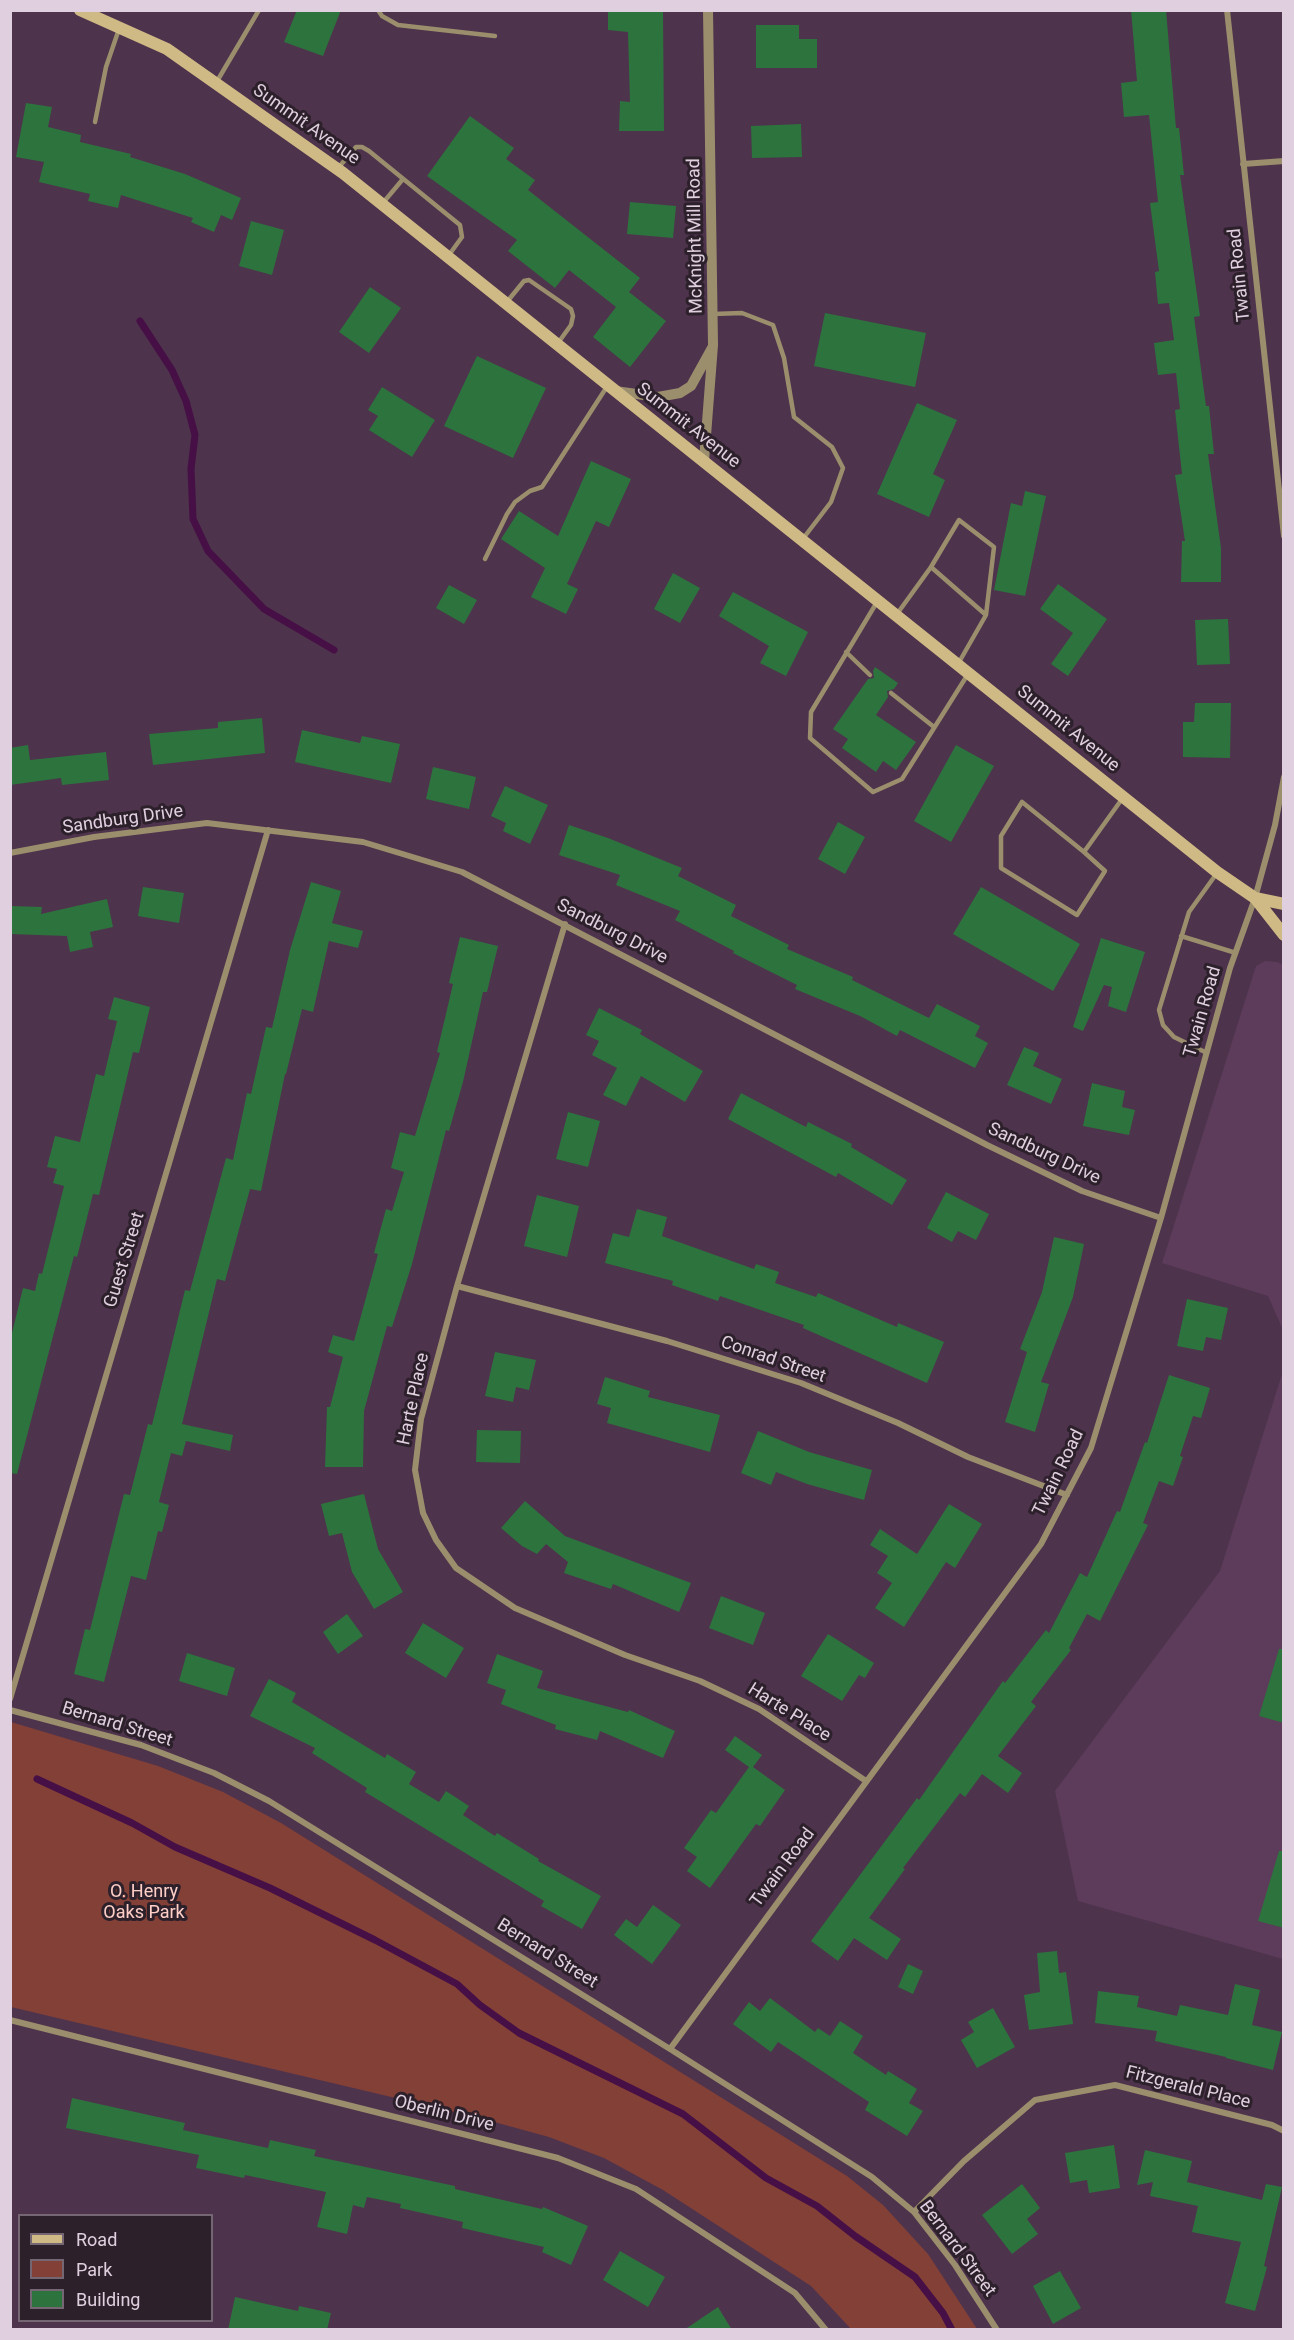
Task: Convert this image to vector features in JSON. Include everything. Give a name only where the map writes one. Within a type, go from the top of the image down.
[{"type":"main road","name":"Summit Avenue","points":[[80,10],[167,49],[338,169],[1217,872],[1255,898],[1284,935]]},
{"type":"main road","name":"Summit Avenue","points":[[1255,898],[1284,904]]},
{"type":"street","name":"McKnight Mill Road","points":[[705,461],[713,345],[708,10]]},
{"type":"street","name":"Twain Road","points":[[1227,10],[1284,536]]},
{"type":"street","points":[[1243,164],[1284,161]]},
{"type":"street","points":[[612,388],[658,397],[680,393],[691,386],[713,345]]},
{"type":"street","name":"Twain Road","points":[[670,2049],[1041,1544],[1091,1448],[1161,1218],[1236,953],[1255,898],[1275,825],[1284,777]]},
{"type":"street","name":"Sandburg Drive","points":[[10,854],[94,837],[207,824],[363,842],[462,872],[987,1145],[1082,1191],[1161,1218]]},
{"type":"street","name":"Guest Street","points":[[10,1698],[268,830]]},
{"type":"street","name":"Harte Place","points":[[565,924],[457,1286],[421,1419],[415,1470],[423,1513],[436,1540],[456,1568],[514,1608],[625,1655],[700,1681],[759,1709],[866,1781]]},
{"type":"street","name":"Conrad Street","points":[[457,1286],[667,1341],[801,1383],[898,1423],[968,1457],[1067,1495]]},
{"type":"street","name":"Bernard Street","points":[[10,1710],[141,1745],[214,1773],[269,1801],[670,2049],[872,2177],[914,2212],[955,2265],[997,2330]]},
{"type":"street","name":"Oberlin Drive","points":[[10,2020],[558,2158],[636,2189],[795,2293],[826,2330]]},
{"type":"street","name":"Fitzgerald Place","points":[[914,2212],[964,2161],[1035,2100],[1115,2085],[1272,2125],[1284,2131]]},
{"type":"lane","points":[[215,83],[259,10]]},
{"type":"lane","points":[[378,10],[382,16],[398,25],[495,36]]},
{"type":"lane","points":[[95,122],[106,67],[120,28]]},
{"type":"lane","points":[[338,169],[356,147],[362,147],[460,225],[462,237],[447,257]]},
{"type":"lane","points":[[382,204],[403,179]]},
{"type":"lane","points":[[506,304],[524,281],[529,280],[571,309],[573,316],[571,325],[557,345]]},
{"type":"lane","points":[[713,314],[742,313],[773,325],[783,358],[794,417],[832,447],[843,468],[831,502],[802,540]]},
{"type":"lane","points":[[485,560],[507,514],[523,497],[542,487],[612,388]]},
{"type":"lane","points":[[897,614],[931,567],[959,520],[993,546],[986,615],[958,664]]},
{"type":"lane","points":[[931,567],[986,615]]},
{"type":"lane","points":[[878,600],[811,712],[810,738],[873,792],[902,779],[969,672]]},
{"type":"lane","points":[[846,652],[870,675]]},
{"type":"lane","points":[[891,693],[934,727]]},
{"type":"lane","points":[[1084,852],[1124,797]]},
{"type":"lane","points":[[1022,802],[1084,852],[1105,871],[1077,915],[1001,868],[1001,836],[1022,802]]},
{"type":"lane","points":[[1207,1053],[1174,1037],[1163,1025],[1159,1010],[1189,912],[1217,872]]},
{"type":"lane","points":[[1181,936],[1236,953]]},
{"type":"shaded area","points":[[1265,961],[1284,965],[1283,1330],[1268,1296],[1162,1263],[1256,966]]},
{"type":"shaded area","points":[[1283,1371],[1283,1959],[1078,1901],[1055,1791],[1220,1571]]},
{"type":"green space","name":"O. Henry Oaks Park","points":[[11,1722],[158,1766],[223,1792],[281,1823],[847,2176],[883,2205],[928,2254],[977,2329],[851,2329],[811,2286],[663,2190],[604,2158],[549,2137],[476,2117],[11,2007]]},
{"type":"building","points":[[297,10],[341,10],[323,56],[284,42]]},
{"type":"building","points":[[608,10],[663,10],[664,131],[619,131],[620,101],[630,102],[628,32],[608,30]]},
{"type":"building","points":[[1131,10],[1166,10],[1176,128],[1179,128],[1184,175],[1180,175],[1200,316],[1194,317],[1206,406],[1209,406],[1214,454],[1208,454],[1221,548],[1221,582],[1181,582],[1182,541],[1185,541],[1175,475],[1182,474],[1175,410],[1180,409],[1176,373],[1158,375],[1154,343],[1174,340],[1169,303],[1158,304],[1155,272],[1159,271],[1150,203],[1158,202],[1149,115],[1124,117],[1121,83],[1137,81]]},
{"type":"building","points":[[756,25],[799,25],[799,39],[817,39],[817,68],[756,68]]},
{"type":"building","points":[[26,103],[52,107],[48,127],[81,135],[80,142],[131,154],[130,157],[185,174],[241,198],[232,220],[221,215],[214,232],[191,222],[193,218],[121,195],[118,208],[88,201],[90,194],[39,182],[44,162],[16,157]]},
{"type":"building","points":[[470,116],[514,148],[506,159],[535,180],[528,190],[640,278],[629,292],[666,321],[630,367],[593,337],[616,307],[569,270],[555,288],[508,251],[517,240],[427,176]]},
{"type":"building","points":[[801,124],[802,157],[752,158],[751,126]]},
{"type":"building","points":[[630,202],[676,206],[673,238],[627,234]]},
{"type":"building","points":[[251,221],[284,230],[272,275],[239,266]]},
{"type":"building","points":[[370,287],[401,308],[369,353],[339,332]]},
{"type":"building","points":[[825,313],[926,333],[915,387],[814,366]]},
{"type":"building","points":[[477,356],[546,388],[513,458],[444,426]]},
{"type":"building","points":[[382,387],[435,420],[412,457],[369,430],[378,416],[368,410]]},
{"type":"building","points":[[917,403],[957,420],[933,474],[945,480],[929,517],[877,494]]},
{"type":"building","points":[[591,461],[631,479],[609,527],[596,521],[567,584],[578,589],[566,614],[531,597],[545,568],[501,539],[519,511],[558,536]]},
{"type":"building","points":[[1025,491],[1046,496],[1025,596],[994,590],[1011,503],[1022,506]]},
{"type":"building","points":[[673,573],[700,588],[680,623],[654,609]]},
{"type":"building","points":[[1058,584],[1107,619],[1068,676],[1051,664],[1073,633],[1040,609]]},
{"type":"building","points":[[449,585],[477,600],[464,624],[436,608]]},
{"type":"building","points":[[733,592],[808,632],[786,676],[760,663],[769,646],[719,616]]},
{"type":"building","points":[[1228,619],[1230,664],[1197,665],[1195,620]]},
{"type":"building","points":[[875,667],[898,683],[894,689],[887,691],[888,697],[876,715],[916,742],[896,770],[883,761],[876,772],[842,748],[848,739],[833,729],[868,679],[874,678]]},
{"type":"building","points":[[1195,703],[1231,703],[1230,758],[1183,757],[1183,722],[1194,722]]},
{"type":"building","points":[[262,718],[265,753],[153,765],[149,734],[218,728],[218,722]]},
{"type":"building","points":[[302,730],[360,743],[362,736],[400,744],[391,783],[295,762]]},
{"type":"building","points":[[28,745],[30,760],[106,752],[109,780],[62,785],[61,778],[10,785],[10,748]]},
{"type":"building","points":[[956,745],[994,766],[951,842],[914,821]]},
{"type":"building","points":[[433,767],[476,777],[469,809],[426,799]]},
{"type":"building","points":[[505,786],[548,805],[530,844],[503,831],[506,823],[491,816]]},
{"type":"building","points":[[838,822],[865,837],[845,874],[818,859]]},
{"type":"building","points":[[569,825],[682,868],[678,876],[736,905],[731,916],[789,945],[787,949],[853,977],[852,980],[929,1018],[937,1004],[980,1026],[975,1036],[988,1043],[975,1068],[900,1030],[897,1036],[860,1016],[795,989],[797,985],[733,953],[734,951],[675,920],[680,911],[616,885],[620,875],[559,855]]},
{"type":"building","points":[[311,882],[341,891],[332,923],[363,931],[358,948],[329,941],[313,1012],[302,1009],[285,1074],[261,1191],[250,1189],[225,1281],[217,1279],[182,1424],[233,1435],[230,1451],[186,1441],[182,1456],[171,1453],[159,1502],[169,1505],[162,1532],[158,1531],[146,1580],[131,1576],[104,1682],[74,1674],[85,1629],[90,1630],[124,1494],[130,1495],[148,1424],[152,1425],[185,1290],[190,1291],[226,1158],[233,1160],[247,1093],[251,1094],[266,1027],[272,1028],[290,950]]},
{"type":"building","points":[[143,887],[184,893],[179,923],[138,916]]},
{"type":"building","points":[[981,887],[1080,944],[1053,991],[953,934]]},
{"type":"building","points":[[107,899],[113,927],[90,932],[93,947],[70,952],[67,936],[10,934],[10,906],[42,907],[41,914]]},
{"type":"building","points":[[460,937],[498,946],[487,992],[483,992],[463,1082],[449,1131],[446,1130],[412,1264],[392,1327],[387,1326],[364,1411],[363,1467],[325,1467],[327,1407],[330,1407],[343,1357],[328,1352],[333,1335],[354,1341],[378,1254],[374,1253],[386,1209],[392,1211],[404,1172],[391,1168],[400,1132],[415,1136],[440,1053],[437,1052],[453,984],[449,983]]},
{"type":"building","points":[[1101,938],[1145,952],[1126,1012],[1108,1006],[1112,987],[1104,985],[1083,1031],[1073,1027]]},
{"type":"building","points":[[114,997],[150,1007],[139,1053],[133,1052],[99,1195],[93,1194],[77,1257],[74,1256],[17,1474],[10,1473],[10,1341],[23,1288],[35,1291],[39,1273],[42,1274],[64,1186],[53,1183],[57,1169],[47,1167],[55,1136],[80,1142],[96,1074],[104,1076],[117,1021],[108,1019]]},
{"type":"building","points":[[599,1008],[642,1030],[640,1034],[703,1071],[685,1102],[641,1076],[626,1106],[603,1095],[617,1068],[592,1055],[599,1041],[586,1035]]},
{"type":"building","points":[[1024,1047],[1039,1053],[1033,1066],[1062,1079],[1051,1104],[1007,1085]]},
{"type":"building","points":[[1092,1083],[1125,1091],[1122,1107],[1135,1110],[1129,1135],[1083,1126]]},
{"type":"building","points":[[741,1093],[806,1127],[808,1122],[852,1144],[851,1147],[907,1180],[892,1205],[838,1173],[836,1177],[728,1119]]},
{"type":"building","points":[[568,1112],[600,1121],[588,1167],[556,1159]]},
{"type":"building","points":[[946,1192],[989,1214],[976,1240],[958,1231],[952,1242],[927,1228]]},
{"type":"building","points":[[537,1195],[579,1206],[567,1257],[524,1246]]},
{"type":"building","points":[[637,1209],[667,1217],[662,1236],[754,1269],[756,1264],[779,1272],[775,1283],[816,1297],[818,1293],[897,1327],[898,1323],[944,1342],[927,1383],[803,1328],[804,1325],[720,1296],[718,1301],[672,1285],[673,1281],[605,1263],[613,1233],[629,1237]]},
{"type":"building","points":[[1054,1237],[1084,1244],[1073,1297],[1041,1382],[1049,1384],[1035,1432],[1005,1422],[1027,1352],[1020,1349],[1042,1292]]},
{"type":"building","points":[[1187,1299],[1228,1308],[1221,1340],[1206,1337],[1203,1351],[1177,1346]]},
{"type":"building","points":[[495,1352],[536,1360],[529,1390],[516,1387],[513,1402],[485,1396]]},
{"type":"building","points":[[1169,1375],[1210,1388],[1201,1418],[1193,1416],[1173,1486],[1159,1481],[1143,1523],[1148,1525],[1100,1621],[1087,1614],[1069,1648],[1071,1650],[1031,1702],[1036,1706],[998,1756],[1022,1773],[1008,1793],[982,1774],[965,1797],[960,1793],[903,1868],[905,1869],[869,1918],[901,1939],[887,1960],[854,1938],[838,1961],[811,1941],[917,1798],[919,1800],[1003,1681],[1005,1683],[1046,1630],[1049,1633],[1080,1573],[1087,1577],[1117,1511],[1120,1512],[1145,1442],[1147,1443]]},
{"type":"building","points":[[605,1377],[650,1391],[648,1397],[720,1415],[710,1452],[607,1423],[611,1408],[597,1404]]},
{"type":"building","points":[[477,1430],[521,1431],[520,1463],[476,1462]]},
{"type":"building","points":[[758,1431],[809,1452],[872,1470],[864,1500],[807,1484],[776,1472],[771,1485],[741,1473]]},
{"type":"building","points":[[364,1494],[378,1549],[403,1592],[374,1609],[352,1572],[342,1533],[329,1536],[321,1504]]},
{"type":"building","points":[[525,1501],[565,1536],[691,1583],[679,1612],[613,1584],[611,1589],[564,1573],[568,1562],[546,1544],[537,1554],[522,1546],[501,1528]]},
{"type":"building","points":[[949,1504],[982,1524],[955,1568],[946,1562],[904,1627],[875,1608],[892,1583],[877,1573],[888,1556],[870,1545],[880,1529],[917,1554]]},
{"type":"building","points":[[721,1596],[765,1613],[753,1645],[709,1628]]},
{"type":"building","points":[[347,1614],[363,1636],[338,1654],[323,1632]]},
{"type":"building","points":[[423,1623],[464,1648],[446,1678],[405,1653]]},
{"type":"building","points":[[828,1634],[874,1663],[865,1678],[859,1675],[842,1701],[801,1676]]},
{"type":"building","points":[[1279,1649],[1284,1649],[1284,1723],[1259,1716]]},
{"type":"building","points":[[187,1653],[235,1668],[227,1696],[179,1681]]},
{"type":"building","points":[[497,1654],[543,1671],[537,1688],[628,1712],[629,1710],[675,1731],[663,1758],[600,1731],[597,1740],[555,1729],[556,1725],[501,1704],[506,1690],[487,1683]]},
{"type":"building","points":[[269,1679],[296,1693],[292,1702],[385,1758],[387,1754],[416,1772],[409,1784],[439,1802],[446,1791],[469,1806],[463,1815],[495,1836],[497,1833],[539,1859],[538,1861],[601,1896],[582,1929],[541,1906],[544,1901],[365,1792],[367,1788],[312,1753],[315,1748],[250,1716]]},
{"type":"building","points":[[735,1736],[762,1755],[753,1767],[785,1790],[760,1826],[756,1824],[710,1888],[687,1871],[697,1857],[684,1848],[711,1810],[716,1813],[749,1767],[725,1750]]},
{"type":"building","points":[[1279,1851],[1284,1851],[1284,1928],[1258,1921]]},
{"type":"building","points":[[653,1905],[681,1925],[652,1964],[614,1935],[626,1919],[637,1927]]},
{"type":"building","points":[[1057,1951],[1059,1973],[1066,1972],[1073,2024],[1029,2030],[1024,1995],[1040,1992],[1037,1953]]},
{"type":"building","points":[[908,1964],[923,1971],[913,1994],[898,1987]]},
{"type":"building","points":[[1235,1984],[1260,1990],[1252,2025],[1282,2032],[1273,2070],[1155,2041],[1157,2031],[1095,2023],[1098,1991],[1139,1996],[1137,2007],[1177,2016],[1180,2005],[1228,2015]]},
{"type":"building","points":[[770,1998],[815,2032],[818,2028],[830,2036],[840,2021],[863,2036],[853,2053],[886,2075],[888,2071],[917,2089],[909,2103],[923,2111],[907,2136],[865,2110],[869,2102],[778,2042],[771,2052],[733,2024],[749,2002],[760,2011]]},
{"type":"building","points":[[993,2008],[1015,2047],[977,2068],[961,2040],[974,2032],[968,2022]]},
{"type":"building","points":[[72,2098],[185,2123],[183,2130],[268,2148],[270,2140],[316,2150],[314,2156],[455,2186],[455,2189],[542,2209],[543,2207],[588,2226],[571,2265],[542,2252],[544,2247],[462,2228],[463,2222],[400,2208],[401,2204],[367,2197],[364,2208],[353,2205],[347,2234],[317,2227],[326,2192],[245,2175],[244,2178],[196,2168],[199,2155],[66,2128]]},
{"type":"building","points":[[1114,2145],[1120,2188],[1089,2193],[1087,2180],[1070,2183],[1065,2153]]},
{"type":"building","points":[[1145,2150],[1192,2161],[1187,2182],[1262,2200],[1266,2184],[1282,2187],[1264,2266],[1267,2267],[1255,2311],[1225,2303],[1241,2242],[1192,2232],[1198,2206],[1150,2196],[1153,2182],[1137,2185]]},
{"type":"building","points":[[1022,2184],[1040,2208],[1027,2219],[1038,2234],[1012,2254],[982,2215]]},
{"type":"building","points":[[620,2251],[665,2277],[648,2307],[603,2280]]},
{"type":"building","points":[[1060,2271],[1081,2308],[1053,2324],[1033,2286]]},
{"type":"building","points":[[235,2297],[298,2311],[299,2306],[331,2313],[327,2330],[228,2330]]},
{"type":"building","points":[[718,2307],[732,2330],[684,2330]]},
{"type":"waterway","points":[[140,321],[172,370],[186,401],[195,435],[191,469],[193,519],[208,551],[264,609],[334,650]]},
{"type":"waterway","points":[[37,1779],[132,1823],[175,1847],[270,1888],[375,1940],[457,1984],[480,2005],[519,2033],[683,2114],[766,2178],[817,2206],[855,2236],[915,2277],[943,2313],[952,2330]]}]
